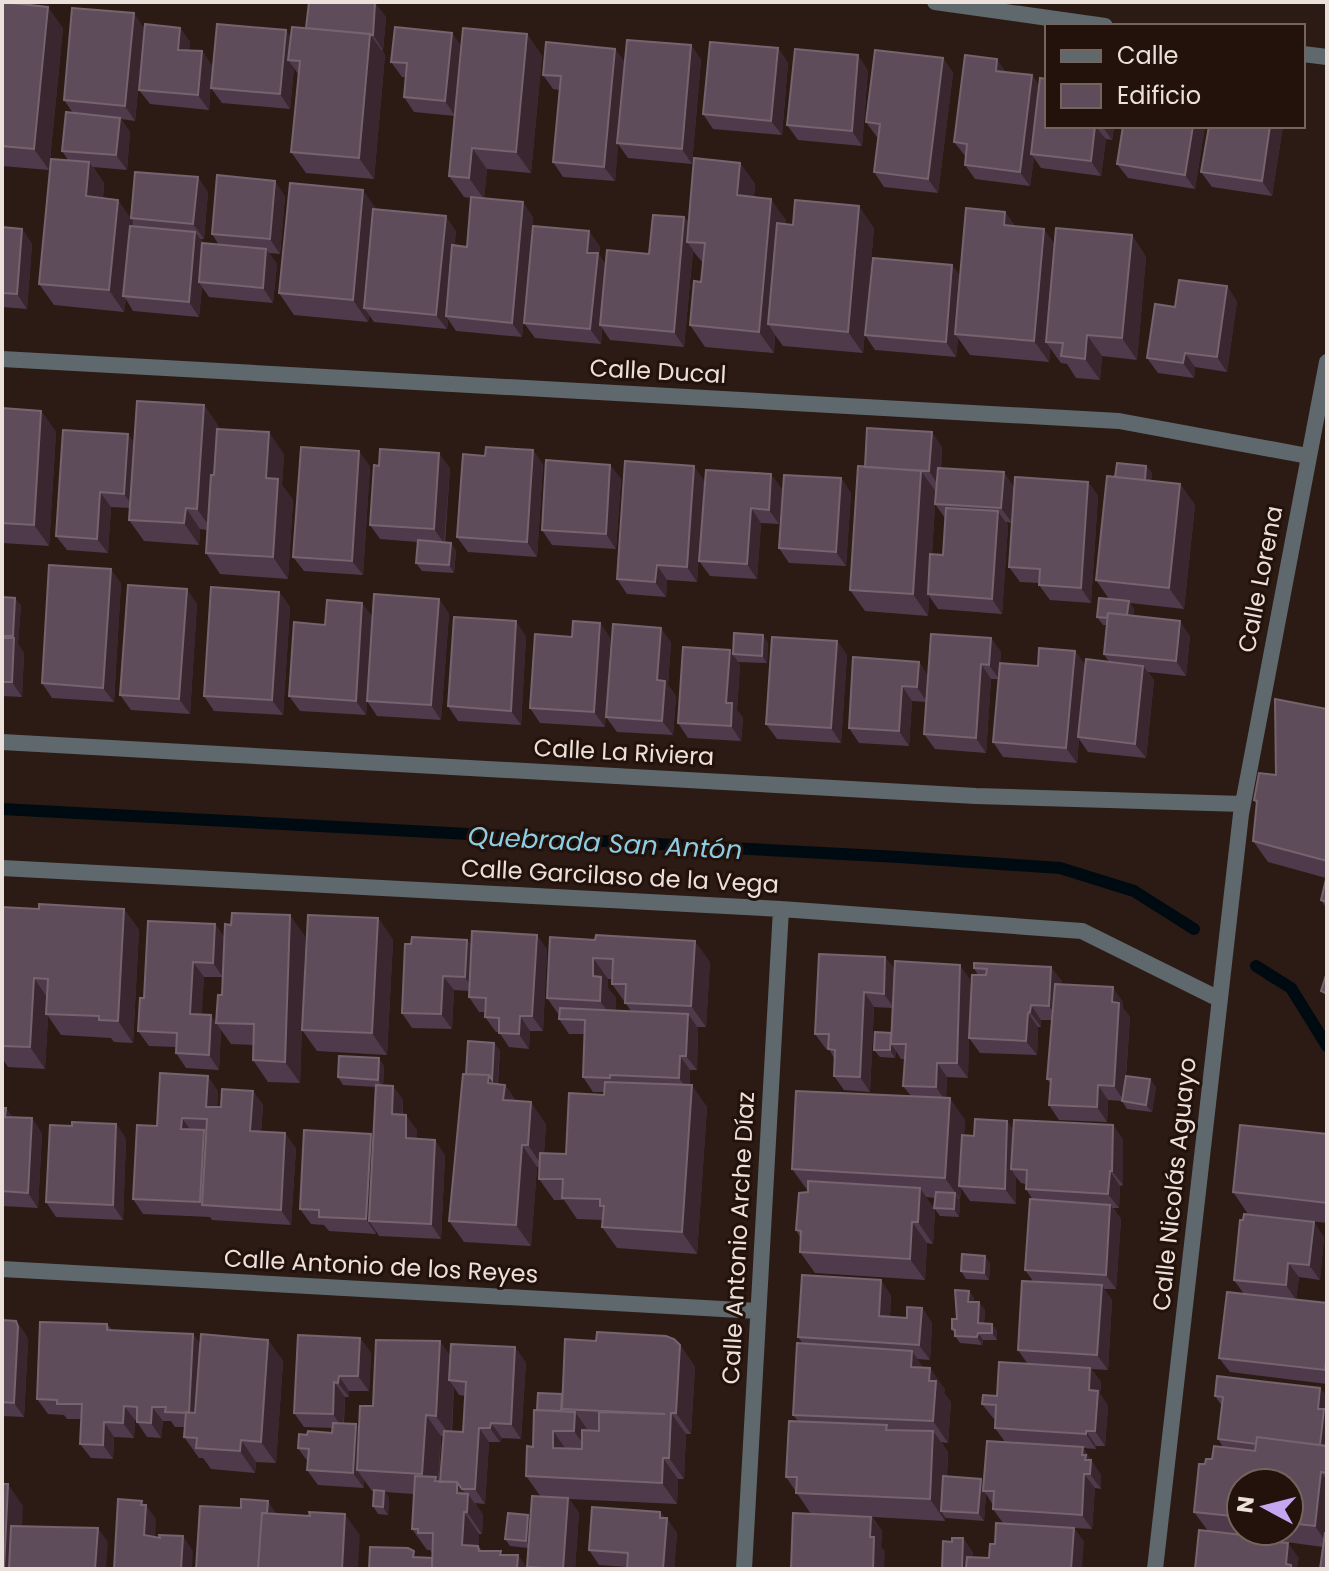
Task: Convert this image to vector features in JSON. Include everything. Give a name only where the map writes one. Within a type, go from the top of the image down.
[{"type":"street","points":[[935,2],[1091,24]]},
{"type":"street","points":[[1305,54],[1327,57]]},
{"type":"street","name":"Calle Ducal","points":[[2,359],[1119,421],[1308,456]]},
{"type":"street","name":"Calle Lorena","points":[[1243,804],[1327,362]]},
{"type":"street","name":"Calle La Riviera","points":[[2,742],[960,795],[1243,804]]},
{"type":"street","name":"Calle Nicolás Aguayo","points":[[1155,1569],[1243,804]]},
{"type":"street","name":"Calle Garcilaso de la Vega","points":[[2,868],[781,909],[1082,931],[1219,999]]},
{"type":"street","name":"Calle Antonio Arche Díaz","points":[[744,1569],[781,909]]},
{"type":"street","name":"Calle Antonio de los Reyes","points":[[2,1269],[758,1311]]},
{"type":"building","points":[[2,2],[48,7],[34,149],[2,146]]},
{"type":"building","points":[[309,2],[375,3],[373,35],[306,28]]},
{"type":"building","points":[[72,8],[134,13],[125,106],[64,100]]},
{"type":"building","points":[[145,24],[180,28],[178,50],[202,51],[198,95],[139,90]]},
{"type":"building","points":[[217,24],[286,30],[280,94],[211,88]]},
{"type":"building","points":[[292,27],[370,34],[359,158],[291,152],[300,61],[288,60]]},
{"type":"building","points":[[395,27],[452,33],[445,101],[404,97],[407,63],[391,62]]},
{"type":"building","points":[[463,28],[527,34],[516,152],[472,148],[469,178],[449,176]]},
{"type":"building","points":[[627,40],[691,45],[682,149],[617,143]]},
{"type":"building","points":[[546,42],[615,49],[604,167],[553,162],[561,76],[543,75]]},
{"type":"building","points":[[710,42],[778,48],[771,121],[703,114]]},
{"type":"building","points":[[795,49],[858,55],[852,131],[787,125]]},
{"type":"building","points":[[875,50],[943,58],[928,179],[874,172],[880,124],[866,122]]},
{"type":"building","points":[[965,55],[997,59],[996,71],[1032,75],[1020,172],[965,165],[967,144],[954,142]]},
{"type":"building","points":[[1040,78],[1045,79],[1045,128],[1095,128],[1091,161],[1031,154]]},
{"type":"building","points":[[66,112],[120,118],[116,155],[62,151]]},
{"type":"building","points":[[1123,128],[1193,128],[1185,175],[1117,164]]},
{"type":"building","points":[[1209,128],[1270,128],[1262,181],[1201,172]]},
{"type":"building","points":[[694,158],[740,163],[737,195],[771,199],[759,332],[690,325],[694,281],[701,282],[705,243],[687,242]]},
{"type":"building","points":[[51,159],[89,162],[86,196],[118,200],[109,290],[39,284]]},
{"type":"building","points":[[135,172],[198,177],[193,224],[131,218]]},
{"type":"building","points":[[217,175],[275,181],[270,239],[212,234]]},
{"type":"building","points":[[290,183],[363,190],[353,300],[279,293]]},
{"type":"building","points":[[471,197],[523,202],[512,323],[446,316],[452,245],[467,247]]},
{"type":"building","points":[[795,200],[859,206],[848,332],[768,324],[777,223],[793,225]]},
{"type":"building","points":[[966,208],[1005,212],[1004,225],[1044,229],[1034,341],[955,334]]},
{"type":"building","points":[[373,209],[446,216],[436,315],[364,308]]},
{"type":"building","points":[[653,215],[684,217],[674,332],[600,325],[607,250],[649,254]]},
{"type":"building","points":[[130,226],[195,232],[189,302],[123,296]]},
{"type":"building","points":[[533,226],[589,231],[587,253],[598,253],[590,329],[524,323]]},
{"type":"building","points":[[2,227],[22,229],[17,294],[2,293]]},
{"type":"building","points":[[1056,228],[1132,235],[1122,338],[1087,335],[1085,359],[1061,356],[1063,343],[1046,342]]},
{"type":"building","points":[[202,243],[266,249],[263,288],[199,282]]},
{"type":"building","points":[[873,258],[952,265],[946,342],[865,335]]},
{"type":"building","points":[[1179,280],[1227,286],[1217,357],[1185,353],[1183,363],[1147,358],[1155,304],[1175,307]]},
{"type":"building","points":[[137,401],[204,405],[197,509],[186,508],[184,523],[129,520]]},
{"type":"building","points":[[2,408],[41,411],[34,525],[2,523]]},
{"type":"building","points":[[867,428],[932,432],[929,471],[865,467]]},
{"type":"building","points":[[217,429],[269,432],[266,478],[278,479],[273,557],[206,553]]},
{"type":"building","points":[[63,430],[128,434],[124,494],[100,492],[97,539],[56,536]]},
{"type":"building","points":[[301,447],[359,451],[352,561],[293,557]]},
{"type":"building","points":[[486,447],[533,450],[527,542],[457,537],[463,454],[485,456]]},
{"type":"building","points":[[380,449],[439,453],[434,529],[370,525],[374,465],[379,466]]},
{"type":"building","points":[[546,460],[610,465],[606,534],[542,530]]},
{"type":"building","points":[[625,461],[694,466],[687,567],[657,565],[655,582],[617,579]]},
{"type":"building","points":[[1117,463],[1146,466],[1145,480],[1115,477]]},
{"type":"building","points":[[858,466],[921,471],[913,594],[850,590]]},
{"type":"building","points":[[938,468],[1004,472],[1001,508],[935,504]]},
{"type":"building","points":[[706,470],[771,474],[769,510],[751,508],[747,564],[699,561]]},
{"type":"building","points":[[784,475],[841,478],[836,552],[779,548]]},
{"type":"building","points":[[1107,476],[1180,484],[1169,588],[1096,580]]},
{"type":"building","points":[[1015,477],[1088,482],[1081,588],[1039,585],[1040,569],[1009,567]]},
{"type":"building","points":[[946,508],[998,511],[992,599],[928,594],[930,554],[943,555]]},
{"type":"building","points":[[418,540],[451,543],[449,565],[416,563]]},
{"type":"building","points":[[49,565],[111,569],[103,688],[42,683]]},
{"type":"building","points":[[128,585],[187,589],[179,699],[120,695]]},
{"type":"building","points":[[211,587],[279,592],[272,700],[204,696]]},
{"type":"building","points":[[374,594],[439,599],[431,705],[367,701]]},
{"type":"building","points":[[2,597],[15,598],[13,636],[2,636]]},
{"type":"building","points":[[1099,598],[1129,601],[1127,615],[1108,613],[1107,618],[1097,617]]},
{"type":"building","points":[[327,600],[362,603],[356,701],[289,696],[294,622],[325,625]]},
{"type":"building","points":[[1108,613],[1180,621],[1176,661],[1104,654]]},
{"type":"building","points":[[454,617],[516,621],[511,711],[448,706]]},
{"type":"building","points":[[573,621],[600,623],[594,712],[530,708],[535,634],[572,637]]},
{"type":"building","points":[[613,624],[661,628],[657,680],[665,681],[662,721],[606,717]]},
{"type":"building","points":[[734,633],[763,635],[762,656],[733,654]]},
{"type":"building","points":[[931,634],[991,638],[989,665],[981,664],[976,738],[924,734]]},
{"type":"building","points":[[772,637],[837,641],[831,728],[766,724]]},
{"type":"building","points":[[2,638],[14,638],[12,682],[2,682]]},
{"type":"building","points":[[683,647],[730,650],[726,703],[732,703],[731,726],[678,723]]},
{"type":"building","points":[[1039,648],[1075,651],[1066,748],[993,742],[1000,663],[1038,666]]},
{"type":"building","points":[[853,657],[919,662],[917,687],[902,686],[899,731],[849,728]]},
{"type":"building","points":[[1086,659],[1143,666],[1135,744],[1078,737]]},
{"type":"building","points":[[1275,699],[1327,709],[1327,861],[1253,841],[1257,801],[1254,800],[1259,773],[1276,775]]},
{"type":"building","points":[[1327,875],[1327,902],[1321,900]]},
{"type":"building","points":[[39,904],[124,909],[118,1021],[99,1020],[99,1016],[46,1014],[48,979],[34,978],[30,1047],[2,1046],[2,907],[39,909]]},
{"type":"building","points":[[232,913],[290,915],[285,1062],[253,1060],[254,1024],[216,1023],[218,995],[222,995],[225,924],[231,925]]},
{"type":"building","points":[[308,915],[378,918],[372,1033],[302,1030]]},
{"type":"building","points":[[148,921],[215,924],[213,963],[193,962],[190,1014],[211,1015],[209,1055],[176,1053],[177,1033],[138,1031],[140,998],[144,998]]},
{"type":"building","points":[[472,931],[537,935],[532,1016],[520,1016],[519,1034],[499,1033],[499,1018],[485,1017],[486,998],[469,997]]},
{"type":"building","points":[[596,935],[695,941],[691,1006],[625,1003],[626,984],[612,984],[613,959],[593,958],[593,976],[601,977],[600,1001],[547,998],[550,937],[595,940]]},
{"type":"building","points":[[412,937],[467,940],[465,977],[443,976],[441,1014],[402,1013],[405,944],[411,944]]},
{"type":"building","points":[[819,954],[885,957],[884,994],[864,992],[860,1077],[834,1076],[835,1050],[828,1049],[829,1034],[815,1034]]},
{"type":"building","points":[[895,961],[960,965],[957,1063],[937,1063],[936,1087],[903,1086],[906,1044],[891,1044]]},
{"type":"building","points":[[974,963],[1051,967],[1049,1006],[1031,1005],[1026,1041],[969,1038],[972,975],[986,975],[987,969],[974,968]]},
{"type":"building","points":[[1327,972],[1327,994],[1321,991]]},
{"type":"building","points":[[1055,984],[1113,987],[1112,1002],[1119,1003],[1114,1086],[1098,1085],[1097,1107],[1049,1105],[1051,1079],[1047,1079]]},
{"type":"building","points":[[560,1008],[688,1014],[686,1056],[680,1056],[679,1078],[583,1077],[585,1020],[559,1019]]},
{"type":"building","points":[[875,1032],[891,1033],[890,1050],[874,1050]]},
{"type":"building","points":[[468,1041],[494,1043],[492,1080],[489,1075],[466,1074]]},
{"type":"building","points":[[339,1056],[379,1058],[378,1080],[338,1077]]},
{"type":"building","points":[[160,1073],[208,1076],[206,1107],[221,1107],[222,1089],[253,1091],[250,1131],[285,1133],[281,1210],[202,1205],[207,1119],[182,1118],[181,1129],[204,1130],[200,1202],[133,1199],[137,1125],[157,1126]]},
{"type":"building","points":[[463,1074],[489,1075],[488,1083],[505,1085],[503,1100],[531,1102],[528,1145],[522,1145],[516,1225],[449,1221]]},
{"type":"building","points":[[1126,1076],[1150,1079],[1146,1105],[1122,1101]]},
{"type":"building","points":[[605,1082],[692,1085],[682,1232],[602,1227],[604,1206],[600,1206],[600,1199],[562,1198],[563,1179],[539,1179],[540,1153],[566,1154],[569,1093],[604,1095]]},
{"type":"building","points":[[376,1085],[393,1086],[392,1114],[406,1115],[406,1138],[435,1140],[431,1224],[369,1221]]},
{"type":"building","points":[[796,1091],[950,1098],[945,1178],[792,1169]]},
{"type":"building","points":[[2,1108],[6,1108],[5,1117],[32,1118],[28,1193],[2,1191]]},
{"type":"building","points":[[975,1119],[1007,1121],[1005,1189],[959,1186],[962,1135],[974,1136]]},
{"type":"building","points":[[1014,1120],[1113,1125],[1108,1194],[1026,1189],[1027,1170],[1011,1169]]},
{"type":"building","points":[[72,1122],[116,1124],[113,1205],[46,1202],[50,1125],[72,1126]]},
{"type":"building","points":[[1240,1125],[1327,1134],[1327,1203],[1233,1192]]},
{"type":"building","points":[[304,1130],[371,1134],[366,1219],[319,1217],[319,1210],[300,1209]]},
{"type":"building","points":[[808,1181],[920,1188],[918,1222],[912,1222],[910,1259],[800,1252],[801,1231],[796,1230],[799,1193],[808,1192]]},
{"type":"building","points":[[936,1192],[955,1193],[954,1209],[934,1208]]},
{"type":"building","points":[[1030,1199],[1110,1205],[1106,1275],[1025,1270]]},
{"type":"building","points":[[1244,1214],[1314,1222],[1309,1265],[1288,1263],[1286,1285],[1234,1280],[1240,1220],[1243,1220]]},
{"type":"building","points":[[962,1254],[985,1256],[984,1273],[961,1271]]},
{"type":"building","points":[[802,1275],[881,1280],[879,1316],[907,1318],[907,1307],[922,1308],[919,1345],[798,1337]]},
{"type":"building","points":[[1022,1281],[1102,1285],[1097,1355],[1018,1350]]},
{"type":"building","points":[[955,1290],[969,1291],[968,1302],[979,1302],[978,1323],[992,1324],[992,1333],[978,1333],[977,1337],[955,1336],[952,1319],[957,1319]]},
{"type":"building","points":[[1227,1292],[1327,1303],[1325,1370],[1219,1358]]},
{"type":"building","points":[[2,1320],[16,1321],[18,1327],[14,1403],[2,1402]]},
{"type":"building","points":[[40,1322],[107,1324],[107,1330],[193,1334],[189,1413],[165,1412],[166,1407],[152,1407],[151,1423],[137,1422],[137,1407],[124,1406],[123,1423],[104,1422],[103,1445],[80,1444],[82,1404],[57,1404],[57,1400],[37,1399]]},
{"type":"building","points":[[597,1332],[666,1336],[680,1345],[676,1413],[671,1413],[669,1458],[663,1458],[662,1483],[526,1476],[527,1446],[533,1447],[534,1410],[575,1412],[574,1431],[553,1431],[553,1448],[582,1449],[582,1430],[599,1431],[599,1412],[665,1414],[562,1409],[565,1339],[596,1341]]},
{"type":"building","points":[[201,1334],[268,1340],[261,1442],[241,1440],[240,1451],[196,1448],[197,1438],[184,1437],[186,1412],[195,1413]]},
{"type":"building","points":[[298,1335],[360,1338],[358,1376],[339,1376],[338,1383],[334,1382],[333,1414],[294,1413]]},
{"type":"building","points":[[376,1340],[440,1341],[436,1416],[426,1415],[422,1474],[357,1470],[360,1406],[373,1406]]},
{"type":"building","points":[[797,1343],[912,1351],[911,1367],[930,1368],[929,1381],[936,1381],[933,1421],[793,1415]]},
{"type":"building","points":[[451,1344],[515,1347],[511,1424],[491,1423],[490,1428],[479,1428],[475,1489],[462,1489],[457,1482],[440,1482],[444,1431],[463,1432],[466,1382],[449,1380]]},
{"type":"building","points":[[999,1362],[1090,1368],[1089,1390],[1098,1391],[1095,1431],[1086,1431],[1086,1434],[995,1428],[996,1405],[982,1404],[983,1395],[997,1396]]},
{"type":"building","points":[[1217,1376],[1320,1388],[1318,1409],[1324,1409],[1320,1445],[1257,1437],[1256,1444],[1218,1439],[1223,1397],[1215,1396]]},
{"type":"building","points":[[538,1393],[562,1394],[561,1411],[537,1410]]},
{"type":"building","points":[[789,1421],[887,1425],[886,1430],[933,1431],[930,1499],[796,1493],[797,1477],[786,1477]]},
{"type":"building","points":[[333,1423],[356,1424],[353,1473],[307,1470],[309,1449],[298,1448],[299,1434],[307,1435],[308,1431],[332,1433]]},
{"type":"building","points":[[1257,1437],[1327,1446],[1327,1473],[1321,1472],[1315,1526],[1305,1525],[1305,1467],[1225,1467],[1225,1515],[1194,1512],[1199,1464],[1212,1459],[1214,1446],[1255,1451]]},
{"type":"building","points":[[987,1441],[1083,1447],[1085,1460],[1091,1460],[1090,1474],[1084,1474],[1082,1515],[993,1509],[994,1491],[983,1491]]},
{"type":"building","points":[[415,1476],[457,1482],[457,1493],[468,1494],[462,1545],[478,1546],[479,1551],[501,1551],[500,1555],[518,1555],[517,1569],[432,1569],[433,1533],[418,1533],[418,1529],[412,1529]]},
{"type":"building","points":[[943,1476],[981,1479],[978,1513],[941,1511]]},
{"type":"building","points":[[2,1484],[8,1484],[4,1569],[2,1569]]},
{"type":"building","points":[[374,1490],[384,1491],[383,1507],[373,1506]]},
{"type":"building","points":[[532,1496],[568,1498],[563,1569],[527,1567]]},
{"type":"building","points":[[118,1499],[142,1501],[141,1505],[146,1505],[144,1535],[160,1538],[159,1535],[183,1536],[181,1569],[114,1569]]},
{"type":"building","points":[[241,1499],[268,1501],[267,1513],[262,1513],[258,1569],[196,1569],[200,1506],[241,1508]]},
{"type":"building","points":[[592,1507],[660,1512],[660,1518],[667,1518],[663,1569],[627,1569],[628,1553],[589,1550]]},
{"type":"building","points":[[309,1512],[345,1514],[342,1569],[258,1569],[262,1513],[310,1516]]},
{"type":"building","points":[[508,1513],[528,1515],[526,1541],[505,1539]]},
{"type":"building","points":[[793,1513],[871,1517],[873,1569],[791,1569]]},
{"type":"building","points":[[996,1523],[1074,1528],[1071,1569],[942,1569],[943,1541],[952,1542],[952,1538],[963,1538],[962,1568],[966,1568],[967,1557],[989,1558],[990,1544],[995,1544]]},
{"type":"building","points":[[11,1526],[98,1528],[95,1569],[9,1569]]},
{"type":"building","points":[[1199,1530],[1225,1533],[1225,1547],[1288,1547],[1286,1564],[1291,1565],[1291,1569],[1195,1569]]},
{"type":"building","points":[[1325,1533],[1327,1569],[1320,1569]]},
{"type":"building","points":[[370,1547],[408,1548],[414,1551],[413,1557],[432,1558],[432,1569],[369,1569]]},
{"type":"waterway","name":"Quebrada San Antón","points":[[2,809],[1060,868],[1134,891],[1194,929]]},
{"type":"waterway","name":"Quebrada San Antón","points":[[1256,966],[1291,988],[1327,1046]]}]
